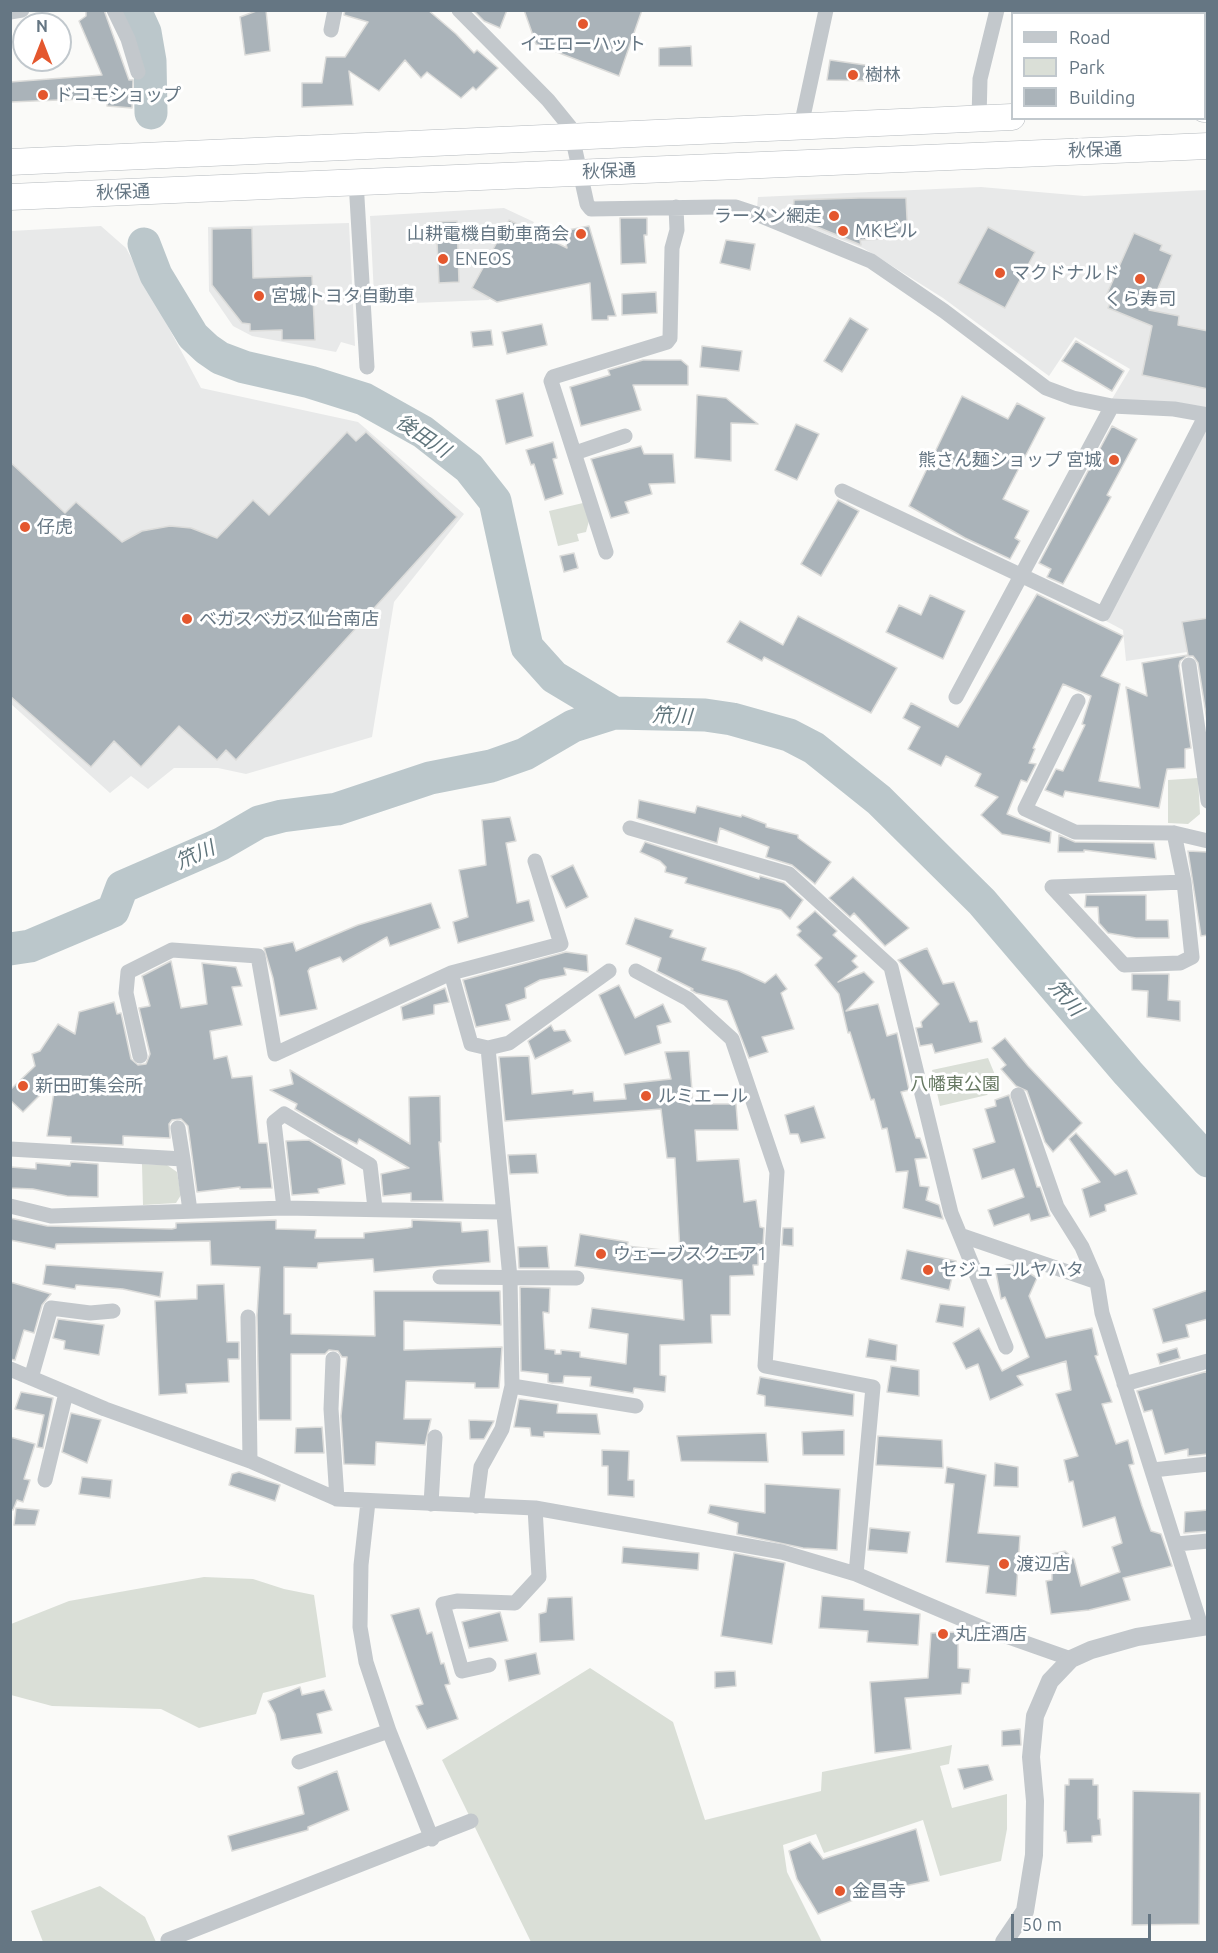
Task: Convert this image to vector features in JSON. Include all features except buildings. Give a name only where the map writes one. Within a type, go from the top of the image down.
[{"type":"highway","name":"秋保通","points":[[10,162],[1011,117]]},
{"type":"highway","name":"秋保通","points":[[10,197],[1208,146]]},
{"type":"street","points":[[10,12],[22,10]]},
{"type":"street","points":[[114,10],[128,39],[138,72]]},
{"type":"street","points":[[331,30],[335,10]]},
{"type":"street","points":[[801,126],[826,10]]},
{"type":"street","points":[[979,119],[980,79],[997,10]]},
{"type":"street","points":[[461,11],[560,112],[570,127],[586,204],[591,209],[736,207],[870,261],[944,310],[1046,388],[1073,398],[1112,406],[1174,409],[1207,415],[1103,614],[1019,577],[842,491]]},
{"type":"street","points":[[356,181],[367,368]]},
{"type":"street","points":[[606,552],[551,381],[553,377],[667,342],[670,338],[672,248],[677,230],[676,207]]},
{"type":"street","points":[[956,697],[1112,406]]},
{"type":"street","points":[[575,453],[625,436]]},
{"type":"street","points":[[1189,665],[1208,801]]},
{"type":"street","points":[[1078,701],[1025,809],[1075,832],[1174,833],[1208,841]]},
{"type":"street","points":[[630,828],[789,873],[891,967],[951,1213],[1006,1347]]},
{"type":"street","points":[[1174,833],[1184,882],[1192,957],[1180,963],[1124,965],[1052,887],[1184,882]]},
{"type":"street","points":[[140,1056],[126,993],[128,972],[172,950],[258,956],[275,1054],[451,973],[561,944],[535,861]]},
{"type":"street","points":[[451,973],[471,1044],[488,1048],[509,1043],[609,971]]},
{"type":"street","points":[[636,971],[688,999],[732,1039],[777,1172],[765,1366],[873,1387],[856,1574]]},
{"type":"street","points":[[476,1506],[481,1467],[502,1429],[512,1386],[510,1278],[488,1048]]},
{"type":"street","points":[[1004,1942],[1025,1911],[1034,1855],[1035,1801],[1031,1757],[1035,1716],[1050,1681],[1071,1659],[1091,1650],[1137,1637],[1204,1626],[1124,1384],[1102,1313],[1097,1282],[1082,1247],[1057,1207],[1018,1095]]},
{"type":"street","points":[[284,1208],[273,1122],[284,1114],[370,1165],[375,1208]]},
{"type":"street","points":[[178,1128],[190,1212]]},
{"type":"street","points":[[10,1149],[183,1159]]},
{"type":"street","points":[[10,1206],[51,1215],[284,1208],[502,1212]]},
{"type":"street","points":[[960,1235],[1097,1282]]},
{"type":"street","points":[[440,1277],[577,1278]]},
{"type":"street","points":[[31,1378],[51,1308],[90,1313],[113,1311]]},
{"type":"street","points":[[248,1317],[250,1461]]},
{"type":"street","points":[[333,1359],[331,1409],[337,1499]]},
{"type":"street","points":[[1124,1384],[1208,1361]]},
{"type":"street","points":[[10,1369],[66,1393],[250,1461],[337,1499],[535,1508],[782,1552],[856,1574],[983,1628],[1071,1659]]},
{"type":"street","points":[[512,1386],[636,1406]]},
{"type":"street","points":[[45,1480],[66,1393]]},
{"type":"street","points":[[432,1504],[435,1437]]},
{"type":"street","points":[[1153,1470],[1208,1464]]},
{"type":"street","points":[[368,1502],[361,1565],[360,1627],[366,1662],[389,1731],[432,1839]]},
{"type":"street","points":[[489,1665],[462,1671],[443,1604],[457,1601],[515,1603],[539,1577],[535,1508]]},
{"type":"street","points":[[1177,1544],[1208,1541]]},
{"type":"street","points":[[299,1762],[389,1731]]},
{"type":"street","points":[[168,1940],[432,1839],[471,1821]]},
{"type":"shaded area","points":[[981,187],[1084,196],[1207,190],[1207,410],[1112,399],[1130,369],[1075,337],[1049,376],[943,298],[863,248],[757,208],[758,197]]},
{"type":"shaded area","name":"ENEOS","points":[[504,208],[534,222],[489,300],[388,304],[374,295],[370,216]]},
{"type":"shaded area","points":[[349,223],[355,346],[341,342],[336,352],[252,336],[233,326],[209,291],[208,227]]},
{"type":"shaded area","points":[[101,226],[126,248],[201,388],[358,422],[464,514],[394,602],[372,737],[246,774],[218,768],[174,768],[148,789],[131,776],[110,793],[11,704],[11,231]]},
{"type":"shaded area","points":[[1207,423],[1207,649],[1126,661],[1123,630],[1106,621]]},
{"type":"green space","points":[[583,503],[589,521],[586,532],[577,534],[579,541],[558,546],[549,511]]},
{"type":"green space","points":[[1198,778],[1200,814],[1188,824],[1168,823],[1168,780]]},
{"type":"green space","name":"八幡東公園","points":[[988,1058],[998,1082],[987,1095],[940,1106],[932,1070]]},
{"type":"green space","points":[[142,1164],[167,1165],[177,1172],[181,1195],[176,1203],[143,1205]]},
{"type":"green space","points":[[204,1577],[253,1579],[284,1589],[314,1595],[326,1677],[263,1693],[256,1714],[199,1728],[161,1709],[52,1706],[11,1695],[11,1624],[69,1601]]},
{"type":"green space","points":[[590,1668],[673,1722],[705,1820],[821,1791],[822,1772],[952,1745],[949,1764],[940,1766],[952,1808],[1007,1794],[1007,1829],[1001,1861],[940,1876],[923,1820],[824,1853],[816,1834],[783,1845],[787,1872],[822,1942],[531,1942],[442,1760]]},
{"type":"green space","points":[[100,1886],[145,1917],[156,1942],[43,1942],[31,1911]]},
{"type":"waterway","name":"後田川","points":[[135,10],[145,32],[150,61],[151,113]]},
{"type":"waterway","name":"後田川","points":[[144,244],[156,275],[193,336],[220,358],[244,367],[310,382],[364,399],[423,432],[469,468],[495,501],[527,647],[554,677],[614,713]]},
{"type":"waterway","name":"笊川","points":[[10,949],[30,946],[113,911],[122,887],[221,844],[259,822],[282,816],[337,809],[430,778],[491,766],[525,754],[573,726],[614,713],[705,715],[732,719],[789,735],[814,748],[879,800],[982,902],[1128,1073],[1208,1161]]},
{"type":"place","name":"イエローハット","points":[[583,24]]},
{"type":"place","name":"樹林","points":[[853,75]]},
{"type":"place","name":"ドコモショップ","points":[[43,95]]},
{"type":"place","name":"ラーメン網走","points":[[834,216]]},
{"type":"place","name":"MKビル","points":[[843,231]]},
{"type":"place","name":"山耕電機自動車商会","points":[[581,234]]},
{"type":"place","name":"ENEOS","points":[[443,259]]},
{"type":"place","name":"マクドナルド","points":[[1000,273]]},
{"type":"place","name":"くら寿司","points":[[1140,279]]},
{"type":"place","name":"宮城トヨタ自動車","points":[[259,296]]},
{"type":"place","name":"熊さん麺ショップ 宮城","points":[[1114,460]]},
{"type":"place","name":"仔虎","points":[[25,527]]},
{"type":"place","name":"ベガスベガス仙台南店","points":[[187,619]]},
{"type":"place","name":"新田町集会所","points":[[23,1086]]},
{"type":"place","name":"ルミエール","points":[[646,1096]]},
{"type":"place","name":"ウェーブスクエア1","points":[[601,1254]]},
{"type":"place","name":"セジュールヤハタ","points":[[928,1270]]},
{"type":"place","name":"渡辺店","points":[[1004,1564]]},
{"type":"place","name":"丸庄酒店","points":[[943,1634]]},
{"type":"place","name":"金昌寺","points":[[840,1891]]}]
